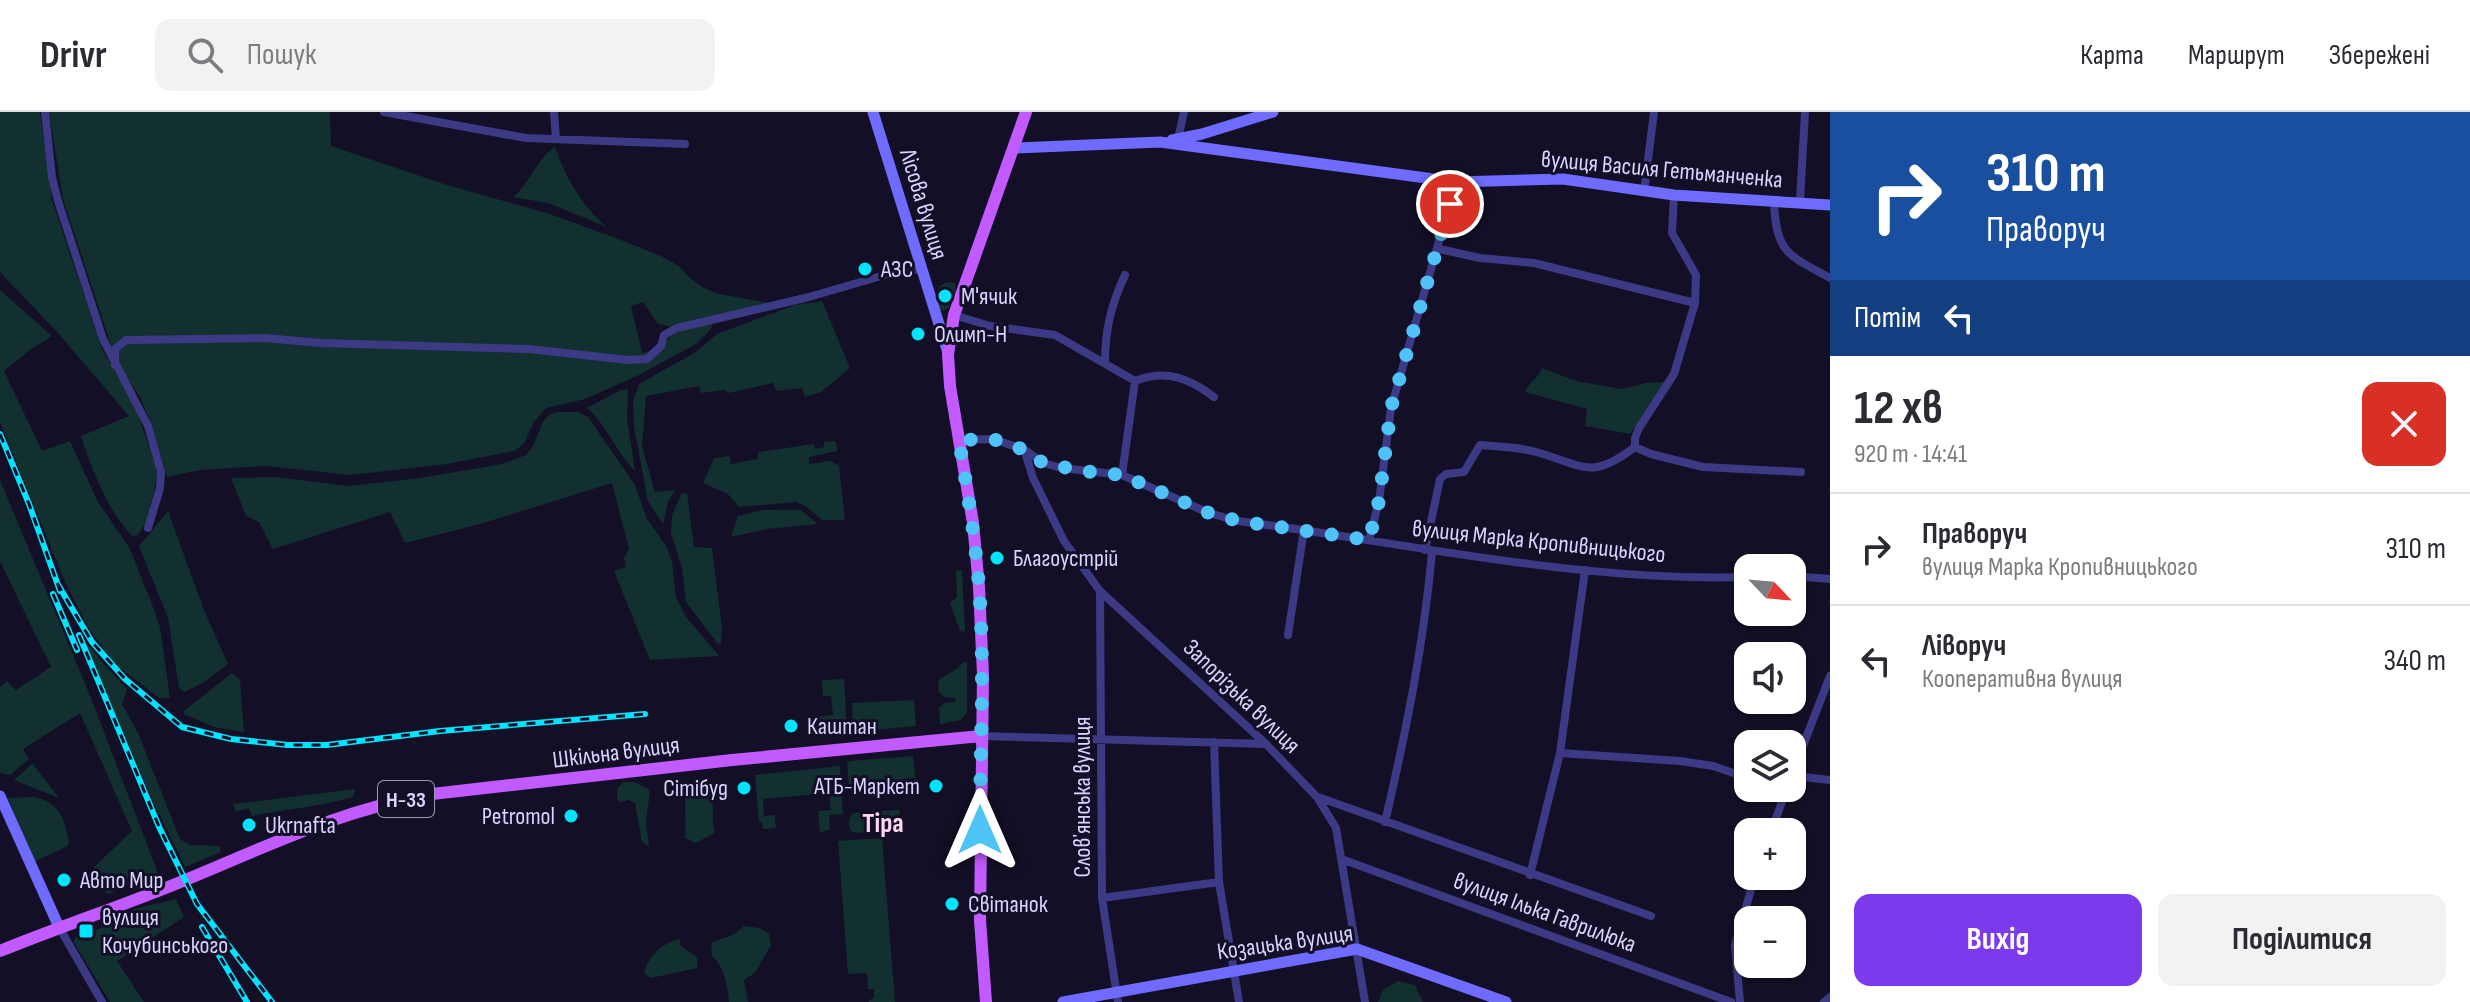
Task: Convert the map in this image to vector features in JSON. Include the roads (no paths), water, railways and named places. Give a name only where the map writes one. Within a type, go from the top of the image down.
[{"type":"main road","points":[[986,1002],[980,920],[983,675],[979,587],[973,523],[950,386],[948,354],[954,315],[1026,112]]},
{"type":"main road","name":"Шкільна вулиця","points":[[0,951],[179,883],[340,815],[389,801],[732,760],[981,736]]},
{"type":"street","points":[[45,112],[52,177],[58,201],[103,339],[148,426],[161,472],[160,488],[148,528]]},
{"type":"street","points":[[384,112],[526,138],[685,144]]},
{"type":"street","points":[[554,112],[556,139]]},
{"type":"street","name":"Лісова вулиця","points":[[873,112],[948,354]]},
{"type":"street","points":[[1178,139],[1184,112]]},
{"type":"street","points":[[1160,142],[1212,132],[1273,112]]},
{"type":"street","points":[[1644,192],[1654,112]]},
{"type":"street","points":[[1800,202],[1805,112]]},
{"type":"street","name":"вулиця Василя Гетьманченка","points":[[1014,148],[1160,142],[1456,182],[1563,179],[1674,195],[1830,205]]},
{"type":"street","points":[[1369,540],[1379,501],[1391,408],[1456,182]]},
{"type":"street","points":[[1635,447],[1639,428],[1674,374],[1695,303],[1696,275],[1693,265],[1675,242],[1672,233],[1674,195]]},
{"type":"street","points":[[1774,202],[1782,247],[1793,257],[1830,278]]},
{"type":"street","points":[[1439,249],[1480,258],[1507,258],[1534,263],[1695,303]]},
{"type":"street","points":[[115,365],[115,349],[126,340],[211,338],[529,349],[629,360],[647,359],[661,346],[664,335],[677,328],[809,297],[895,272],[921,269]]},
{"type":"street","points":[[1105,363],[1106,326],[1125,275]]},
{"type":"street","points":[[954,315],[990,326],[1055,335],[1135,381]]},
{"type":"street","points":[[1135,381],[1146,376],[1170,374],[1186,379],[1214,397]]},
{"type":"street","points":[[1122,475],[1135,381]]},
{"type":"street","name":"вулиця Марка Кропивницького","points":[[959,440],[993,439],[1025,450],[1043,463],[1122,475],[1209,513],[1238,521],[1429,551],[1585,570],[1734,576]]},
{"type":"street","points":[[1385,822],[1427,616],[1429,551],[1440,479],[1446,474],[1464,472],[1480,445],[1540,453],[1587,469],[1607,465],[1635,447]]},
{"type":"street","points":[[1635,447],[1703,467],[1801,472]]},
{"type":"street","name":"Запорізька вулиця","points":[[1025,450],[1033,478],[1064,541],[1100,591],[1266,744],[1317,797],[1336,828],[1344,860],[1365,1002]]},
{"type":"street","points":[[1288,635],[1304,529]]},
{"type":"street","points":[[1530,875],[1560,753],[1585,570]]},
{"type":"street","points":[[1806,577],[1830,579]]},
{"type":"street","name":"Словʼянська вулиця","points":[[1100,591],[1102,898],[1117,997]]},
{"type":"street","points":[[1806,739],[1830,676]]},
{"type":"street","name":"Шкільна вулиця","points":[[981,736],[1266,744]]},
{"type":"street","points":[[1214,742],[1219,882],[1239,1002]]},
{"type":"street","points":[[1560,753],[1680,761],[1734,773]]},
{"type":"street","points":[[1806,777],[1830,780]]},
{"type":"street","points":[[0,796],[59,927],[102,1002]]},
{"type":"street","points":[[1317,797],[1651,916]]},
{"type":"street","points":[[1336,828],[1338,816],[1350,810]]},
{"type":"street","name":"вулиця Ілька Гаврилюка","points":[[1344,860],[1731,1002]]},
{"type":"street","points":[[1102,898],[1219,882]]},
{"type":"street","points":[[1740,1002],[1735,945],[1751,890]]},
{"type":"street","name":"Козацька вулиця","points":[[1063,1002],[1117,997],[1234,970],[1357,949],[1484,998],[1506,1002]]},
{"type":"street","points":[[1824,1002],[1830,997]]},
{"type":"railway","points":[[0,434],[60,591]]},
{"type":"railway","points":[[57,583],[92,642],[125,679],[182,727],[231,739],[288,745],[327,745],[440,731],[645,714]]},
{"type":"railway","points":[[53,594],[77,650]]},
{"type":"railway","points":[[79,635],[160,829],[197,904],[272,1002]]},
{"type":"railway","points":[[202,927],[247,1002]]},
{"type":"place","name":"АЗС","points":[[865,269]]},
{"type":"place","name":"М'ячик","points":[[945,296]]},
{"type":"place","name":"Олимп-Н","points":[[918,334]]},
{"type":"place","name":"Благоустрій","points":[[997,558]]},
{"type":"place","name":"Каштан","points":[[791,726]]},
{"type":"place","name":"АТБ-Маркет","points":[[936,786]]},
{"type":"place","name":"Сітібуд","points":[[744,788]]},
{"type":"place","name":"Petromol","points":[[571,816]]},
{"type":"place","name":"Ukrnafta","points":[[249,825]]},
{"type":"place","name":"Авто Мир","points":[[64,880]]},
{"type":"place","name":"Світанок","points":[[952,904]]},
{"type":"place","name":"вулиця Кочубинського","points":[[86,931]]},
{"type":"district","name":"Тіра","points":[[883,822]]}]
